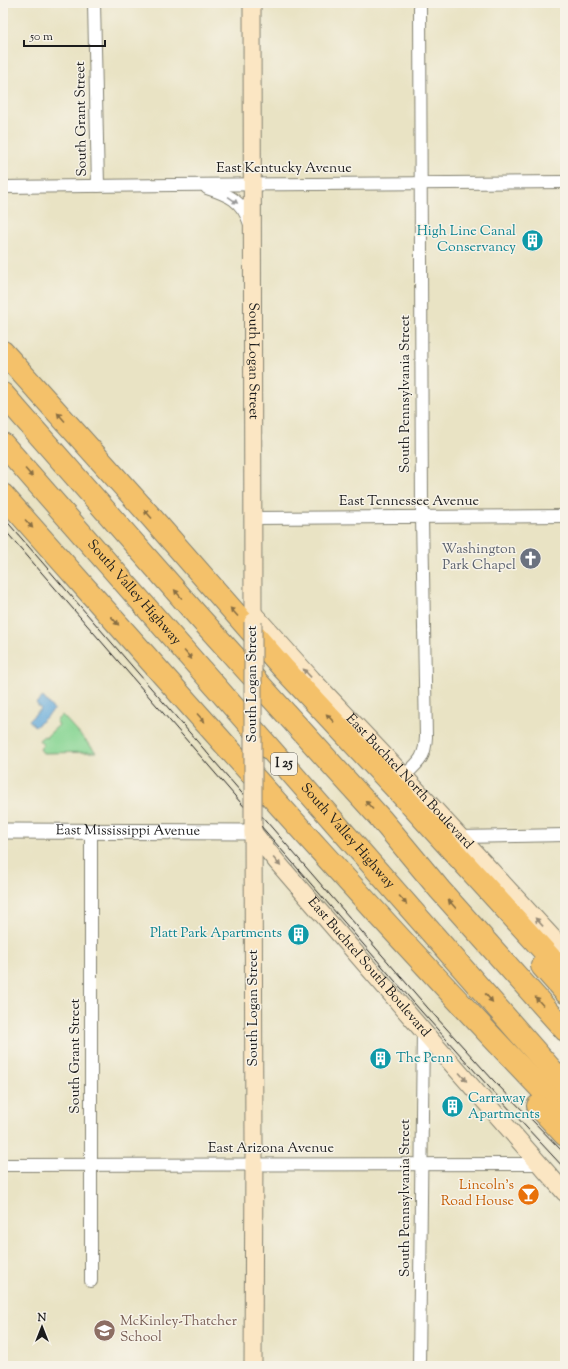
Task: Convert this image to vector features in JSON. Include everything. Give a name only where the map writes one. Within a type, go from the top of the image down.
[{"type":"highway","points":[[3,352],[152,518],[283,668],[402,794],[565,974]]},
{"type":"highway","name":"I 25","points":[[3,394],[197,615],[381,819],[440,890],[565,1030]]},
{"type":"highway","name":"South Valley Highway","points":[[3,444],[565,1085]]},
{"type":"highway","points":[[3,495],[225,746],[469,1014],[565,1114]]},
{"type":"highway","points":[[197,615],[229,630],[299,707],[394,805],[565,992]]},
{"type":"highway","points":[[225,746],[383,936],[565,1135]]},
{"type":"main road","name":"South Logan Street","points":[[252,3],[251,184],[254,518],[253,1366]]},
{"type":"main road","name":"East Buchtel North Boulevard","points":[[253,618],[404,776],[565,950]]},
{"type":"main road","name":"East Buchtel South Boulevard","points":[[253,828],[277,862],[565,1193]]},
{"type":"street","name":"South Grant Street","points":[[94,3],[98,186]]},
{"type":"street","name":"South Pennsylvania Street","points":[[404,776],[421,760],[426,746],[422,517],[420,3]]},
{"type":"street","name":"East Kentucky Avenue","points":[[3,187],[198,184],[565,182]]},
{"type":"street","points":[[198,184],[226,195],[238,203],[247,215],[252,232]]},
{"type":"street","name":"East Tennessee Avenue","points":[[254,518],[565,516]]},
{"type":"street","name":"East Mississippi Avenue","points":[[3,831],[253,828]]},
{"type":"street","name":"South Grant Street","points":[[91,831],[91,1281]]},
{"type":"street","points":[[460,837],[565,835]]},
{"type":"street","name":"South Pennsylvania Street","points":[[419,1366],[420,1164],[423,1031]]},
{"type":"street","name":"East Arizona Avenue","points":[[3,1165],[539,1164]]},
{"type":"green space","points":[[62,715],[96,752],[43,753],[40,749],[43,745],[39,740],[44,736],[46,737],[59,725],[56,721]]},
{"type":"water","points":[[43,697],[54,710],[35,727],[29,720],[41,709],[36,703]]},
{"type":"tram line","points":[[3,517],[427,1007],[493,1080],[565,1154]]},
{"type":"tram line","points":[[3,528],[421,1011],[565,1169]]},
{"type":"place","name":"High Line Canal Conservancy","points":[[532,240]]},
{"type":"place","name":"Washington Park Chapel","points":[[531,558]]},
{"type":"place","name":"Platt Park Apartments","points":[[298,934]]},
{"type":"place","name":"The Penn","points":[[381,1059]]},
{"type":"place","name":"Carraway Apartments","points":[[452,1107]]},
{"type":"place","name":"Lincoln's Road House","points":[[529,1194]]},
{"type":"place","name":"McKinley-Thatcher School","points":[[105,1330]]}]
